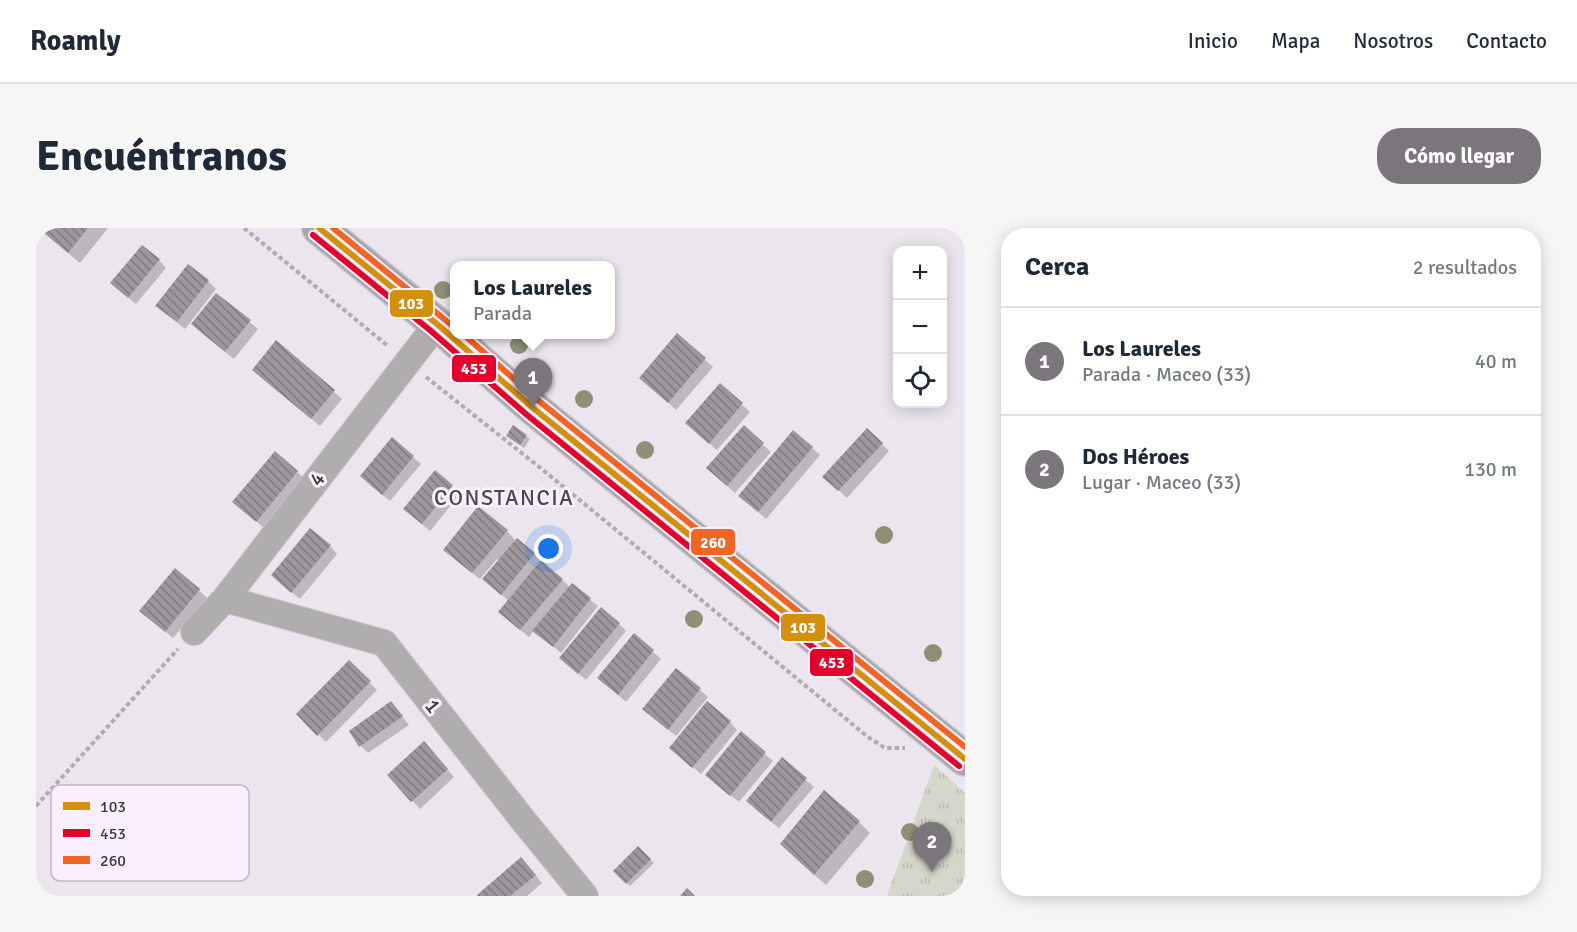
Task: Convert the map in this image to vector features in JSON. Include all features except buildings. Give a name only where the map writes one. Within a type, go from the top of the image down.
[{"type":"main road","points":[[319,228],[450,335]]},
{"type":"main road","points":[[454,339],[533,408],[953,749]]},
{"type":"street","name":"4","points":[[194,632],[225,599],[437,324]]},
{"type":"street","name":"1","points":[[225,599],[384,643],[585,896]]},
{"type":"path","points":[[244,228],[868,737],[885,748],[953,749]]},
{"type":"path","points":[[55,785],[194,632]]},
{"type":"path","points":[[36,806],[51,789]]},
{"type":"green space","points":[[934,765],[965,793],[965,896],[887,896]]},
{"type":"transit line","name":"103","points":[[319,228],[450,335]]},
{"type":"transit line","name":"260","points":[[333,228],[450,324]]},
{"type":"transit line","name":"453","points":[[313,235],[431,331],[527,415],[959,766]]},
{"type":"transit line","name":"103","points":[[454,339],[533,408],[965,759]]},
{"type":"transit line","name":"260","points":[[469,339],[539,401],[965,747]]},
{"type":"place","name":"Los Laureles","points":[[533,408]]},
{"type":"place","name":"Dos Héroes","points":[[932,872]]},
{"type":"district","name":"CONSTANCIA","points":[[504,497]]}]
